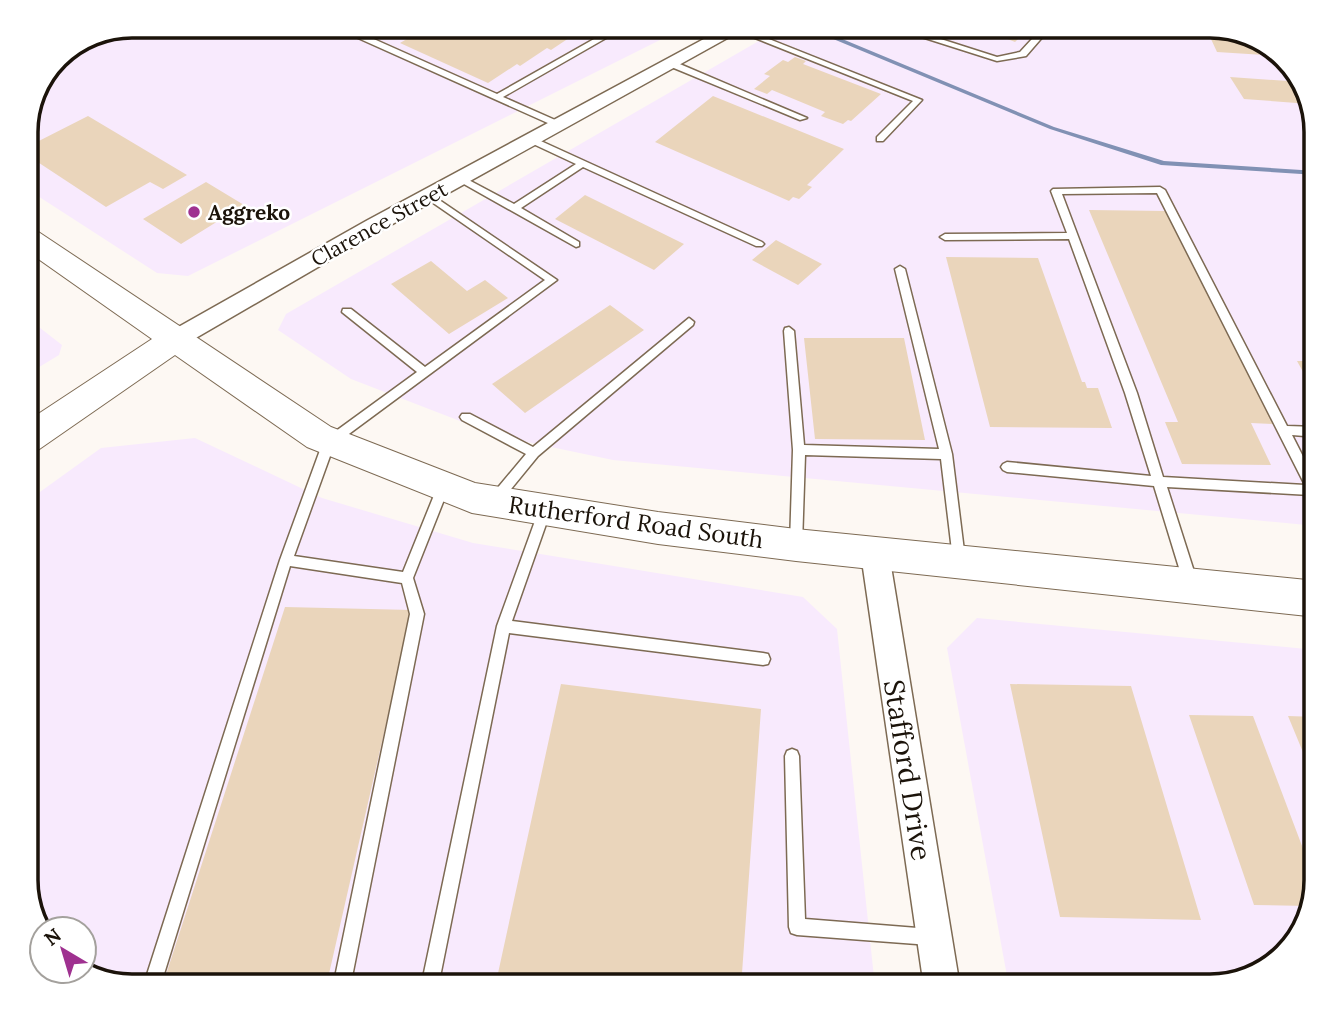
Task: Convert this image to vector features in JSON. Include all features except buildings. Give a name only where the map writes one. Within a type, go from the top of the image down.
[{"type":"street","name":"Clarence Street","points":[[39,431],[174,340],[716,38]]},
{"type":"street","name":"Rutherford Road South","points":[[39,246],[174,340],[329,442],[472,498],[659,528],[796,545],[1304,598]]},
{"type":"street","name":"Stafford Drive","points":[[875,554],[940,974]]},
{"type":"lane","points":[[365,38],[559,125]]},
{"type":"lane","points":[[496,97],[602,38]]},
{"type":"lane","points":[[763,38],[918,100],[880,139]]},
{"type":"lane","points":[[930,38],[997,59],[1023,54],[1037,38]]},
{"type":"lane","points":[[672,64],[803,118]]},
{"type":"lane","points":[[532,140],[759,244]]},
{"type":"lane","points":[[514,208],[583,163]]},
{"type":"lane","points":[[460,179],[576,244]]},
{"type":"lane","points":[[1192,588],[1131,393],[1056,191],[1160,190],[1304,471]]},
{"type":"lane","points":[[155,974],[286,560],[329,442],[552,281],[429,196]]},
{"type":"lane","points":[[945,237],[1073,236]]},
{"type":"lane","points":[[900,268],[946,454],[960,563]]},
{"type":"lane","points":[[347,312],[425,373]]},
{"type":"lane","points":[[494,501],[534,453],[690,322]]},
{"type":"lane","points":[[789,331],[799,450],[796,545]]},
{"type":"lane","points":[[466,417],[534,453]]},
{"type":"lane","points":[[1283,430],[1304,431]]},
{"type":"lane","points":[[799,450],[946,454]]},
{"type":"lane","points":[[1007,467],[1304,492]]},
{"type":"lane","points":[[344,974],[416,614],[407,578],[443,487]]},
{"type":"lane","points":[[432,974],[504,626],[545,509]]},
{"type":"lane","points":[[286,560],[407,578]]},
{"type":"lane","points":[[504,626],[763,659]]},
{"type":"lane","points":[[792,756],[797,927],[934,937]]},
{"type":"shaded area","points":[[132,38],[664,38],[188,276],[157,273],[39,197],[39,126],[42,108],[58,75],[85,51],[114,40]]},
{"type":"shaded area","points":[[764,38],[1229,40],[1258,51],[1281,70],[1295,91],[1304,120],[1304,525],[613,460],[499,436],[351,379],[278,330],[286,314]]},
{"type":"shaded area","points":[[39,327],[62,345],[59,355],[39,367]]},
{"type":"shaded area","points":[[195,438],[322,498],[473,543],[803,597],[837,629],[874,974],[132,974],[98,968],[98,915],[45,915],[39,887],[39,493],[101,448]]},
{"type":"shaded area","points":[[977,618],[1304,649],[1304,893],[1300,911],[1285,938],[1263,959],[1229,973],[1007,974],[947,648]]},
{"type":"waterway","points":[[834,38],[1052,128],[1163,163],[1304,172]]},
{"type":"place","name":"Aggreko","points":[[194,212]]}]
